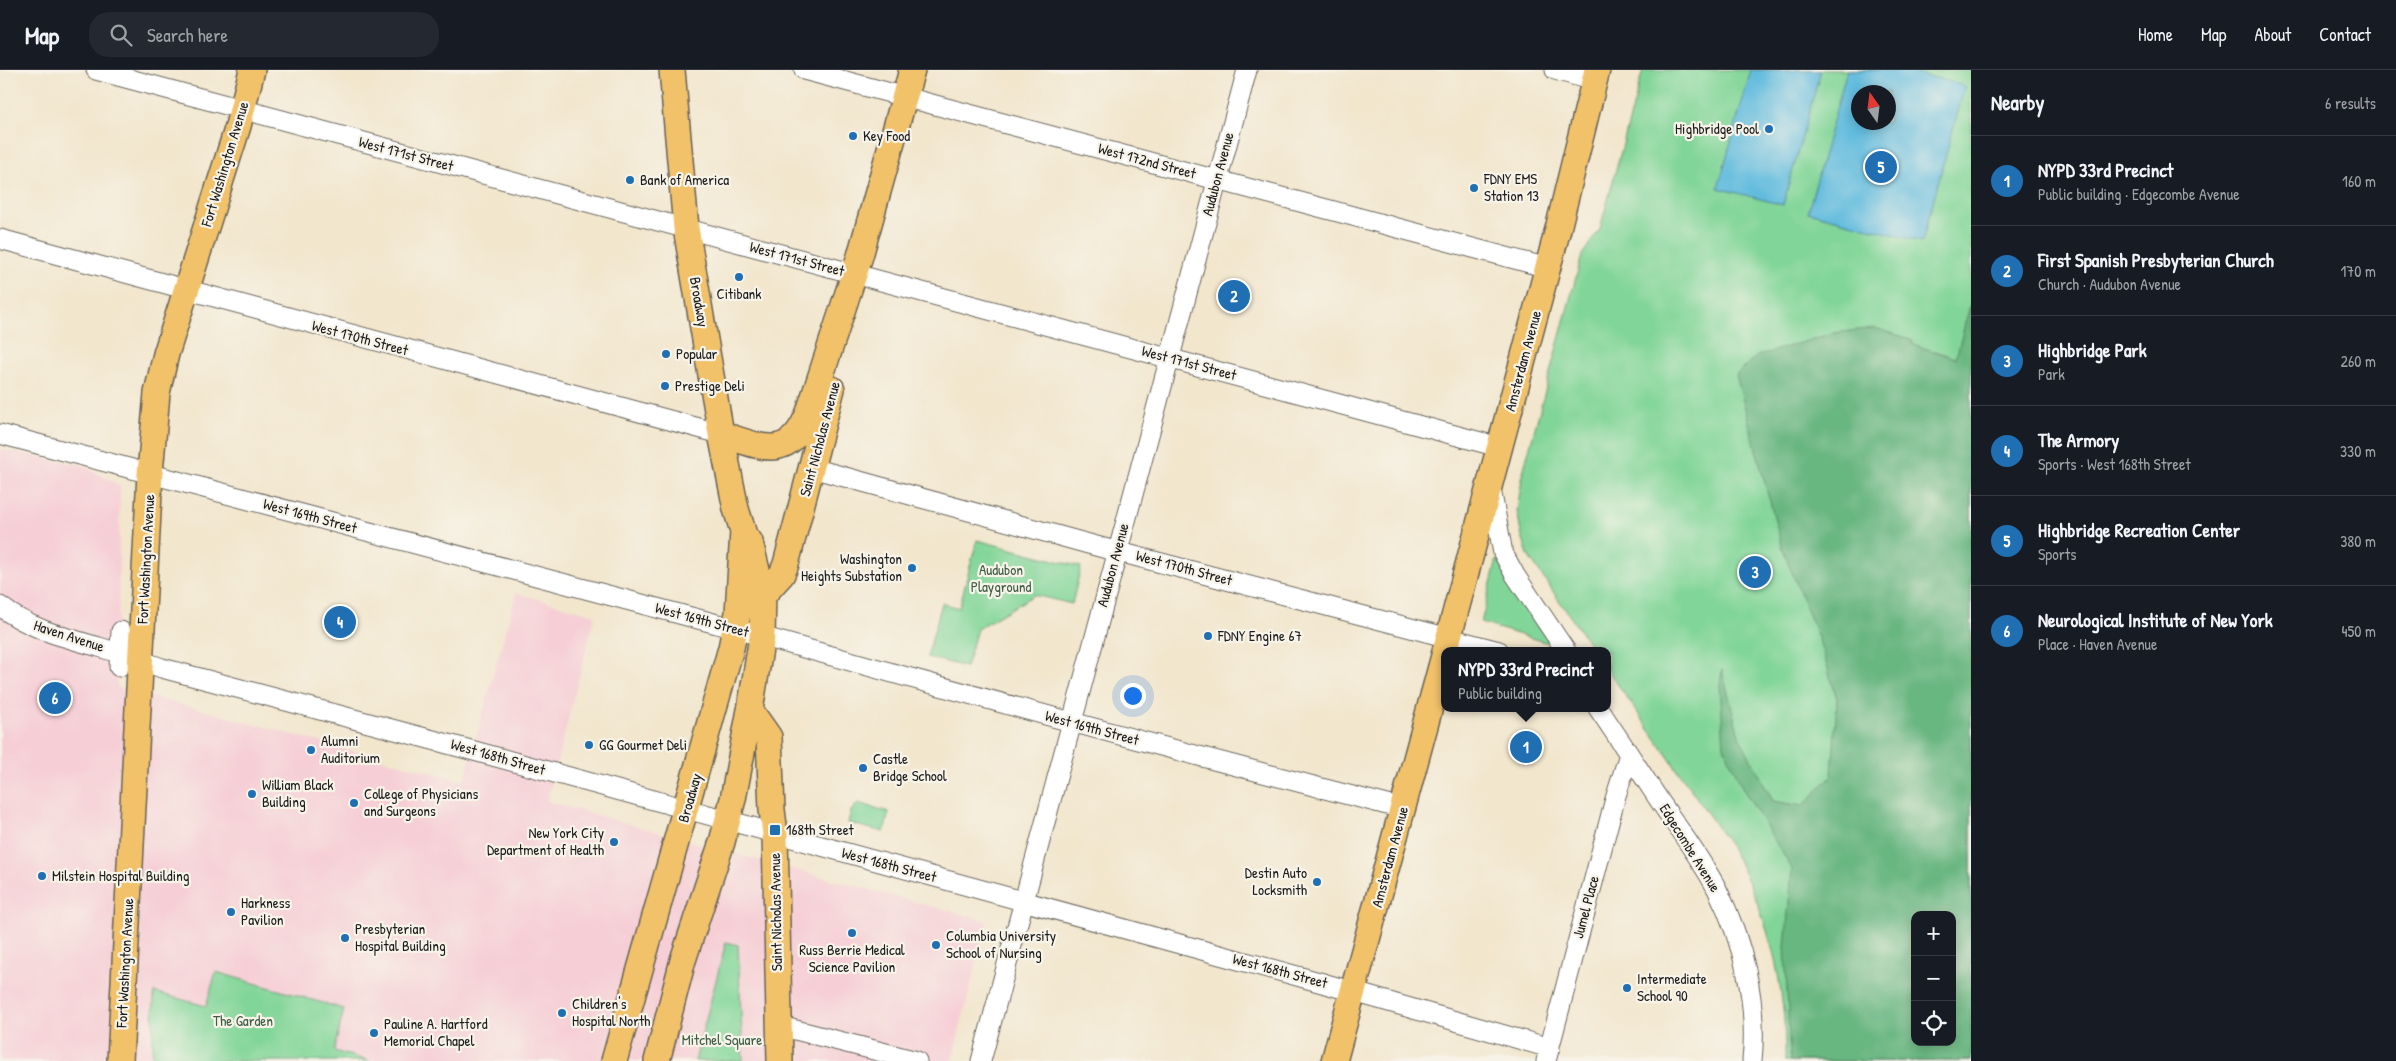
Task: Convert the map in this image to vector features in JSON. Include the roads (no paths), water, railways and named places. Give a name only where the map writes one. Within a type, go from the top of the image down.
[{"type":"main road","name":"Fort Washington Avenue","points":[[120,1061],[126,660],[150,473],[157,393],[166,354],[185,290],[243,110],[252,70]]},
{"type":"main road","name":"Broadway","points":[[614,1061],[736,629],[743,531],[721,434],[686,228],[672,70]]},
{"type":"main road","name":"Saint Nicholas Avenue","points":[[721,434],[771,448],[784,446],[796,437],[809,412],[854,274],[912,70]]},
{"type":"main road","name":"Amsterdam Avenue","points":[[1446,647],[1548,268],[1596,75]]},
{"type":"main road","name":"Saint Nicholas Avenue","points":[[763,594],[782,574],[844,346],[854,274]]},
{"type":"main road","name":"Broadway","points":[[657,1061],[700,903],[727,821],[750,710],[762,637],[763,594],[749,539],[743,531]]},
{"type":"main road","name":"Amsterdam Avenue","points":[[1334,1061],[1441,665]]},
{"type":"main road","name":"Saint Nicholas Avenue","points":[[750,710],[769,737],[772,810],[775,834],[780,1061]]},
{"type":"main road","points":[[640,972],[676,986]]},
{"type":"street","name":"West 171st Street","points":[[96,70],[1499,447]]},
{"type":"street","name":"West 172nd Street","points":[[804,70],[1548,268]]},
{"type":"street","name":"Audubon Avenue","points":[[981,1061],[1168,357],[1247,70]]},
{"type":"street","points":[[1555,70],[1596,75]]},
{"type":"street","name":"West 170th Street","points":[[0,239],[721,434]]},
{"type":"street","name":"West 169th Street","points":[[0,434],[736,629],[1072,723],[1402,809]]},
{"type":"street","name":"West 170th Street","points":[[812,468],[1116,551],[1446,647]]},
{"type":"street","points":[[1490,482],[1503,553],[1514,575],[1563,647]]},
{"type":"street","name":"Haven Avenue","points":[[0,606],[19,619],[44,631],[126,660]]},
{"type":"street","points":[[121,631],[126,660]]},
{"type":"street","name":"West 168th Street","points":[[126,660],[413,734],[1354,992],[1548,1054]]},
{"type":"street","name":"Edgecombe Avenue","points":[[1601,712],[1704,866],[1731,920],[1739,943],[1748,984],[1754,1029],[1752,1061]]},
{"type":"street","name":"Jumel Place","points":[[1548,1054],[1615,799],[1629,754]]},
{"type":"street","points":[[780,1026],[917,1061]]},
{"type":"water","name":"Highbridge Pool","points":[[1751,70],[1821,70],[1783,205],[1718,188]]},
{"type":"water","points":[[1847,70],[1906,70],[1965,86],[1922,242],[1808,212]]},
{"type":"place","name":"Highbridge Pool","points":[[1769,129]]},
{"type":"place","name":"Key Food","points":[[853,136]]},
{"type":"place","name":"Highbridge Recreation Center","points":[[1881,167]]},
{"type":"place","name":"Bank of America","points":[[630,180]]},
{"type":"place","name":"FDNY EMS Station 13","points":[[1474,188]]},
{"type":"place","name":"Citibank","points":[[739,277]]},
{"type":"place","name":"First Spanish Presbyterian Church","points":[[1234,296]]},
{"type":"place","name":"Popular","points":[[666,354]]},
{"type":"place","name":"Prestige Deli","points":[[665,386]]},
{"type":"place","name":"Washington Heights Substation","points":[[912,568]]},
{"type":"place","name":"Highbridge Park","points":[[1755,572]]},
{"type":"place","name":"The Armory","points":[[340,622]]},
{"type":"place","name":"FDNY Engine 67","points":[[1208,636]]},
{"type":"place","name":"Neurological Institute of New York","points":[[55,698]]},
{"type":"place","name":"GG Gourmet Deli","points":[[589,745]]},
{"type":"place","name":"NYPD 33rd Precinct","points":[[1526,747]]},
{"type":"place","name":"Alumni Auditorium","points":[[311,750]]},
{"type":"place","name":"Castle Bridge School","points":[[863,768]]},
{"type":"place","name":"William Black Building","points":[[252,794]]},
{"type":"place","name":"College of Physicians and Surgeons","points":[[354,803]]},
{"type":"place","name":"168th Street","points":[[775,830]]},
{"type":"place","name":"New York City Department of Health","points":[[614,842]]},
{"type":"place","name":"Milstein Hospital Building","points":[[42,876]]},
{"type":"place","name":"Destin Auto Locksmith","points":[[1317,882]]},
{"type":"place","name":"Harkness Pavilion","points":[[231,912]]},
{"type":"place","name":"Russ Berrie Medical Science Pavilion","points":[[852,933]]},
{"type":"place","name":"Presbyterian Hospital Building","points":[[345,938]]},
{"type":"place","name":"Columbia University School of Nursing","points":[[936,945]]},
{"type":"place","name":"Intermediate School 90","points":[[1627,988]]},
{"type":"place","name":"Children's Hospital North","points":[[562,1013]]},
{"type":"place","name":"Pauline A. Hartford Memorial Chapel","points":[[374,1033]]},
{"type":"park label","name":"Audubon Playground","points":[[1001,578]]},
{"type":"park label","name":"The Garden","points":[[243,1021]]},
{"type":"park label","name":"Mitchel Square","points":[[722,1040]]}]
